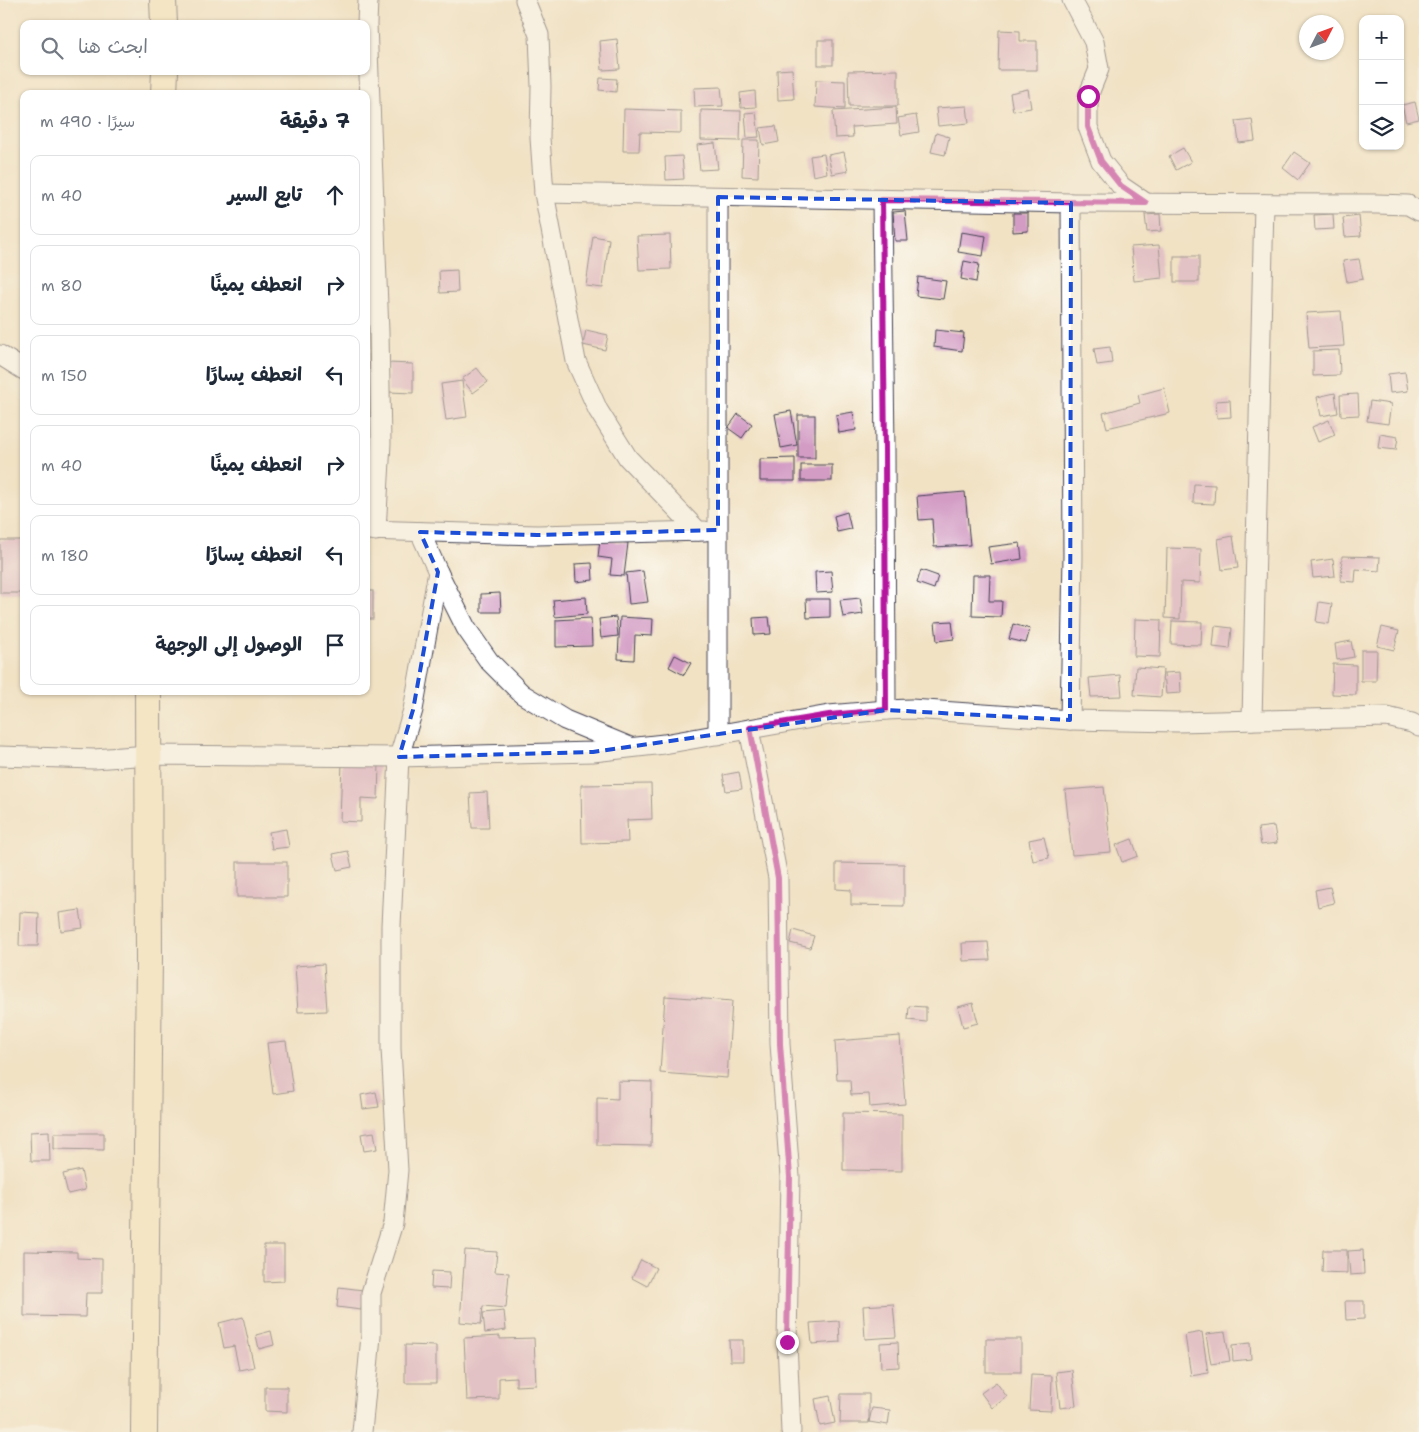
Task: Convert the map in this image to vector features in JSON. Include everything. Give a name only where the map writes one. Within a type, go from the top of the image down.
[{"type":"street","points":[[163,0],[164,20]]},
{"type":"street","points":[[367,20],[368,0]]},
{"type":"street","points":[[525,0],[539,35],[541,86],[540,138],[544,193],[576,361],[594,402],[628,458],[698,531]]},
{"type":"street","points":[[1072,0],[1094,42],[1099,69],[1088,96],[1088,127],[1101,161],[1121,186],[1146,203]]},
{"type":"street","points":[[164,90],[165,75]]},
{"type":"street","points":[[369,75],[370,90]]},
{"type":"street","points":[[370,101],[379,332],[381,442],[371,531],[538,535],[718,530]]},
{"type":"street","points":[[544,193],[1072,203],[1408,205],[1419,211]]},
{"type":"street","points":[[718,197],[718,734]]},
{"type":"street","points":[[882,200],[886,710]]},
{"type":"street","points":[[1070,720],[1073,556],[1072,203]]},
{"type":"street","points":[[1252,720],[1264,204]]},
{"type":"street","points":[[0,355],[20,368]]},
{"type":"street","points":[[420,532],[466,628],[489,661],[522,694],[565,720],[632,747]]},
{"type":"street","points":[[362,1432],[371,1336],[371,1293],[393,1223],[398,1170],[390,1049],[391,926],[399,757],[413,710],[438,572]]},
{"type":"street","points":[[144,1432],[149,968],[148,695]]},
{"type":"street","points":[[0,756],[94,759],[149,755],[399,757],[593,752],[718,734],[829,715],[886,710],[1070,720],[1178,722],[1386,717],[1412,723],[1419,727]]},
{"type":"street","points":[[750,728],[778,878],[780,1044],[790,1177],[787,1342],[791,1432]]},
{"type":"highlighted area","points":[[718,197],[1071,203],[1070,720],[886,710],[593,752],[399,757],[413,710],[438,572],[420,532],[537,535],[718,530]]},
{"type":"building","points":[[999,30],[1020,31],[1020,41],[1037,41],[1037,70],[998,70]]},
{"type":"building","points":[[617,39],[620,69],[602,70],[600,41]]},
{"type":"building","points":[[818,40],[833,40],[833,65],[818,65]]},
{"type":"building","points":[[792,69],[794,99],[778,100],[777,70]]},
{"type":"building","points":[[898,70],[898,106],[849,106],[848,71]]},
{"type":"building","points":[[600,78],[617,79],[616,92],[599,90]]},
{"type":"building","points":[[816,80],[845,81],[845,109],[815,107]]},
{"type":"building","points":[[721,87],[723,106],[695,107],[694,88]]},
{"type":"building","points":[[1028,89],[1031,108],[1013,111],[1010,93]]},
{"type":"building","points":[[755,91],[756,107],[741,108],[740,93]]},
{"type":"building","points":[[1415,102],[1419,119],[1406,122],[1404,105]]},
{"type":"building","points":[[967,106],[969,123],[938,126],[936,108]]},
{"type":"building","points":[[896,107],[897,124],[852,127],[853,137],[835,138],[833,111]]},
{"type":"building","points":[[624,109],[681,111],[681,133],[640,132],[639,151],[623,151]]},
{"type":"building","points":[[701,110],[741,111],[740,141],[701,140]]},
{"type":"building","points":[[756,112],[759,137],[747,138],[745,113]]},
{"type":"building","points":[[916,115],[919,132],[901,135],[898,118]]},
{"type":"building","points":[[1252,119],[1255,141],[1239,143],[1236,121]]},
{"type":"building","points":[[776,126],[779,142],[763,145],[760,128]]},
{"type":"building","points":[[936,133],[949,137],[945,155],[931,152]]},
{"type":"building","points":[[743,140],[759,140],[758,177],[742,176]]},
{"type":"building","points":[[715,143],[718,169],[700,170],[697,145]]},
{"type":"building","points":[[1183,148],[1191,162],[1176,170],[1169,156]]},
{"type":"building","points":[[844,152],[848,171],[832,174],[828,155]]},
{"type":"building","points":[[1294,152],[1310,163],[1298,180],[1283,168]]},
{"type":"building","points":[[824,154],[827,173],[813,176],[810,156]]},
{"type":"building","points":[[682,156],[684,179],[666,180],[665,157]]},
{"type":"building","points":[[905,211],[908,241],[895,241],[893,212]]},
{"type":"building","points":[[1013,213],[1028,213],[1028,231],[1013,232]]},
{"type":"building","points":[[1160,214],[1161,231],[1147,232],[1145,215]]},
{"type":"building","points":[[1333,214],[1334,229],[1315,230],[1314,215]]},
{"type":"building","points":[[1359,216],[1361,236],[1345,237],[1343,218]]},
{"type":"building","points":[[961,232],[986,236],[983,256],[958,252]]},
{"type":"building","points":[[670,235],[671,269],[639,270],[637,236]]},
{"type":"building","points":[[593,236],[609,239],[603,288],[586,286]]},
{"type":"building","points":[[1159,245],[1162,278],[1134,281],[1131,247]]},
{"type":"building","points":[[1174,256],[1199,256],[1199,282],[1174,282]]},
{"type":"building","points":[[1359,259],[1363,279],[1347,282],[1343,261]]},
{"type":"building","points":[[964,261],[979,264],[976,282],[961,279]]},
{"type":"building","points":[[457,270],[458,292],[440,293],[439,271]]},
{"type":"building","points":[[918,277],[946,281],[943,299],[916,296]]},
{"type":"building","points":[[1341,311],[1344,346],[1309,348],[1306,313]]},
{"type":"building","points":[[586,330],[608,335],[605,350],[583,345]]},
{"type":"building","points":[[935,330],[964,333],[962,351],[934,347]]},
{"type":"building","points":[[1110,347],[1112,363],[1097,365],[1094,349]]},
{"type":"building","points":[[1339,350],[1340,375],[1313,376],[1313,351]]},
{"type":"building","points":[[388,363],[413,364],[413,393],[388,392]]},
{"type":"building","points":[[477,368],[488,382],[473,393],[462,379]]},
{"type":"building","points":[[1405,372],[1408,391],[1390,393],[1388,374]]},
{"type":"building","points":[[462,381],[467,417],[446,420],[441,384]]},
{"type":"building","points":[[1164,388],[1170,413],[1107,428],[1103,413],[1140,403],[1138,395]]},
{"type":"building","points":[[1335,393],[1338,413],[1321,416],[1317,397]]},
{"type":"building","points":[[1358,394],[1359,415],[1341,416],[1340,395]]},
{"type":"building","points":[[1230,400],[1231,417],[1217,418],[1216,401]]},
{"type":"building","points":[[1370,401],[1391,404],[1388,424],[1367,421]]},
{"type":"building","points":[[791,411],[797,445],[781,448],[775,414]]},
{"type":"building","points":[[853,412],[856,430],[839,433],[836,415]]},
{"type":"building","points":[[738,414],[752,424],[742,438],[728,428]]},
{"type":"building","points":[[798,415],[815,415],[815,458],[798,458]]},
{"type":"building","points":[[1329,420],[1335,435],[1318,442],[1312,427]]},
{"type":"building","points":[[1380,434],[1398,437],[1396,450],[1378,448]]},
{"type":"building","points":[[795,458],[795,481],[760,481],[760,459]]},
{"type":"building","points":[[801,465],[832,465],[832,481],[801,481]]},
{"type":"building","points":[[1194,484],[1215,485],[1214,504],[1193,503]]},
{"type":"building","points":[[965,492],[970,545],[934,547],[932,519],[919,520],[917,496]]},
{"type":"building","points":[[847,512],[851,529],[837,532],[834,516]]},
{"type":"building","points":[[1233,536],[1238,568],[1222,570],[1218,539]]},
{"type":"building","points":[[0,540],[20,540],[20,593],[0,593]]},
{"type":"building","points":[[600,540],[628,543],[624,576],[610,575],[612,559],[598,557]]},
{"type":"building","points":[[1020,543],[1022,559],[991,564],[988,547]]},
{"type":"building","points":[[1167,548],[1201,549],[1200,583],[1181,582],[1180,619],[1165,618]]},
{"type":"building","points":[[1342,556],[1380,557],[1379,571],[1356,569],[1355,582],[1341,581]]},
{"type":"building","points":[[1333,559],[1335,576],[1313,578],[1311,562]]},
{"type":"building","points":[[592,563],[593,580],[576,582],[575,564]]},
{"type":"building","points":[[921,570],[938,576],[934,589],[917,583]]},
{"type":"building","points":[[643,571],[648,602],[629,604],[626,573]]},
{"type":"building","points":[[831,571],[833,592],[816,593],[815,572]]},
{"type":"building","points":[[973,575],[990,575],[989,601],[1002,601],[1001,617],[972,616]]},
{"type":"building","points":[[370,591],[373,591],[373,619],[370,619]]},
{"type":"building","points":[[500,593],[501,612],[481,612],[481,594]]},
{"type":"building","points":[[586,597],[587,614],[555,617],[553,600]]},
{"type":"building","points":[[860,598],[863,614],[843,617],[840,600]]},
{"type":"building","points":[[806,599],[830,599],[830,617],[807,618]]},
{"type":"building","points":[[1319,602],[1332,604],[1329,624],[1316,622]]},
{"type":"building","points":[[616,617],[618,636],[601,638],[599,619]]},
{"type":"building","points":[[620,617],[653,619],[652,636],[635,635],[634,660],[618,659]]},
{"type":"building","points":[[769,617],[771,634],[754,635],[753,618]]},
{"type":"building","points":[[591,618],[592,646],[556,647],[556,620]]},
{"type":"building","points":[[1135,619],[1161,620],[1160,657],[1134,656]]},
{"type":"building","points":[[952,621],[954,639],[937,641],[935,622]]},
{"type":"building","points":[[1172,621],[1202,622],[1201,645],[1171,644]]},
{"type":"building","points":[[1013,624],[1030,629],[1026,643],[1009,639]]},
{"type":"building","points":[[1215,626],[1232,628],[1230,649],[1213,647]]},
{"type":"building","points":[[1382,627],[1399,631],[1394,650],[1377,646]]},
{"type":"building","points":[[1351,641],[1354,657],[1337,660],[1335,644]]},
{"type":"building","points":[[1361,650],[1377,650],[1376,681],[1361,681]]},
{"type":"building","points":[[675,655],[691,663],[684,675],[669,667]]},
{"type":"building","points":[[1333,664],[1356,665],[1356,695],[1332,694]]},
{"type":"building","points":[[1136,667],[1163,669],[1161,697],[1134,695]]},
{"type":"building","points":[[1180,672],[1181,693],[1166,694],[1164,673]]},
{"type":"building","points":[[1120,675],[1122,696],[1091,697],[1089,678]]},
{"type":"building","points":[[342,762],[379,763],[378,799],[361,798],[361,822],[340,821]]},
{"type":"building","points":[[739,772],[742,789],[726,791],[723,775]]},
{"type":"building","points":[[651,784],[652,819],[627,820],[628,842],[582,843],[581,785]]},
{"type":"building","points":[[1104,787],[1111,852],[1072,855],[1065,790]]},
{"type":"building","points":[[487,792],[489,828],[472,828],[470,793]]},
{"type":"building","points":[[1274,826],[1277,843],[1261,845],[1258,828]]},
{"type":"building","points":[[286,829],[289,847],[272,849],[269,832]]},
{"type":"building","points":[[1044,837],[1049,858],[1033,861],[1029,840]]},
{"type":"building","points":[[1132,839],[1138,856],[1122,862],[1116,845]]},
{"type":"building","points":[[348,851],[352,867],[337,870],[333,854]]},
{"type":"building","points":[[237,862],[287,862],[287,897],[237,897]]},
{"type":"building","points":[[836,863],[904,864],[904,906],[851,905],[851,890],[836,889]]},
{"type":"building","points":[[1330,887],[1334,903],[1318,907],[1315,890]]},
{"type":"building","points":[[80,910],[83,928],[61,931],[59,913]]},
{"type":"building","points":[[20,912],[39,913],[38,946],[19,946]]},
{"type":"building","points":[[793,930],[814,936],[810,948],[790,943]]},
{"type":"building","points":[[988,942],[990,960],[963,961],[962,943]]},
{"type":"building","points":[[324,964],[327,1011],[298,1012],[295,966]]},
{"type":"building","points":[[665,996],[732,1001],[727,1078],[660,1073]]},
{"type":"building","points":[[973,1003],[978,1023],[963,1027],[958,1007]]},
{"type":"building","points":[[909,1006],[926,1007],[926,1022],[908,1020]]},
{"type":"building","points":[[900,1036],[905,1104],[870,1107],[869,1094],[851,1095],[850,1080],[837,1080],[835,1041]]},
{"type":"building","points":[[286,1041],[293,1091],[273,1094],[267,1043]]},
{"type":"building","points":[[618,1081],[652,1082],[651,1146],[597,1145],[597,1098],[618,1099]]},
{"type":"building","points":[[376,1092],[379,1107],[363,1109],[361,1095]]},
{"type":"building","points":[[843,1113],[902,1114],[902,1171],[843,1170]]},
{"type":"building","points":[[49,1131],[50,1161],[31,1161],[30,1132]]},
{"type":"building","points":[[374,1132],[377,1149],[364,1151],[361,1134]]},
{"type":"building","points":[[54,1133],[104,1133],[104,1150],[54,1149]]},
{"type":"building","points":[[81,1170],[85,1190],[68,1194],[63,1174]]},
{"type":"building","points":[[264,1245],[284,1245],[284,1281],[264,1282]]},
{"type":"building","points":[[465,1250],[497,1252],[495,1272],[509,1273],[506,1308],[483,1306],[481,1324],[460,1322]]},
{"type":"building","points":[[1323,1250],[1347,1250],[1347,1273],[1322,1272]]},
{"type":"building","points":[[1363,1250],[1364,1274],[1350,1275],[1348,1251]]},
{"type":"building","points":[[24,1251],[77,1252],[77,1258],[102,1259],[102,1293],[86,1293],[85,1317],[24,1316]]},
{"type":"building","points":[[641,1260],[656,1268],[647,1286],[632,1278]]},
{"type":"building","points":[[432,1271],[450,1272],[449,1289],[431,1288]]},
{"type":"building","points":[[339,1287],[363,1290],[361,1310],[337,1307]]},
{"type":"building","points":[[1345,1301],[1364,1301],[1364,1319],[1346,1320]]},
{"type":"building","points":[[893,1304],[896,1337],[865,1339],[863,1306]]},
{"type":"building","points":[[504,1311],[506,1330],[485,1333],[483,1313]]},
{"type":"building","points":[[243,1317],[254,1367],[239,1370],[234,1346],[224,1348],[219,1323]]},
{"type":"building","points":[[839,1321],[840,1342],[812,1344],[810,1323]]},
{"type":"building","points":[[271,1331],[274,1345],[259,1349],[256,1335]]},
{"type":"building","points":[[1202,1332],[1208,1373],[1191,1376],[1185,1335]]},
{"type":"building","points":[[1225,1332],[1230,1361],[1211,1364],[1206,1334]]},
{"type":"building","points":[[500,1336],[500,1339],[534,1338],[536,1385],[516,1386],[516,1377],[499,1378],[499,1399],[467,1400],[464,1338]]},
{"type":"building","points":[[986,1339],[1021,1339],[1021,1372],[986,1372]]},
{"type":"building","points":[[729,1340],[743,1340],[743,1361],[730,1361]]},
{"type":"building","points":[[898,1342],[899,1367],[881,1368],[880,1343]]},
{"type":"building","points":[[1250,1343],[1251,1359],[1233,1361],[1232,1345]]},
{"type":"building","points":[[405,1345],[436,1346],[436,1383],[405,1383]]},
{"type":"building","points":[[1072,1370],[1076,1406],[1060,1408],[1056,1372]]},
{"type":"building","points":[[1031,1375],[1052,1376],[1051,1411],[1029,1410]]},
{"type":"building","points":[[996,1382],[1007,1397],[992,1408],[981,1393]]},
{"type":"building","points":[[265,1387],[287,1387],[287,1412],[265,1411]]},
{"type":"building","points":[[841,1394],[869,1394],[869,1423],[840,1423]]},
{"type":"building","points":[[830,1396],[835,1423],[820,1426],[815,1399]]},
{"type":"building","points":[[872,1408],[890,1410],[888,1425],[869,1422]]},
{"type":"route","points":[[787,1342],[790,1177],[780,1044],[778,878],[750,728],[829,715],[886,710],[882,200],[1146,203],[1121,186],[1101,161],[1088,127],[1088,96]]}]
